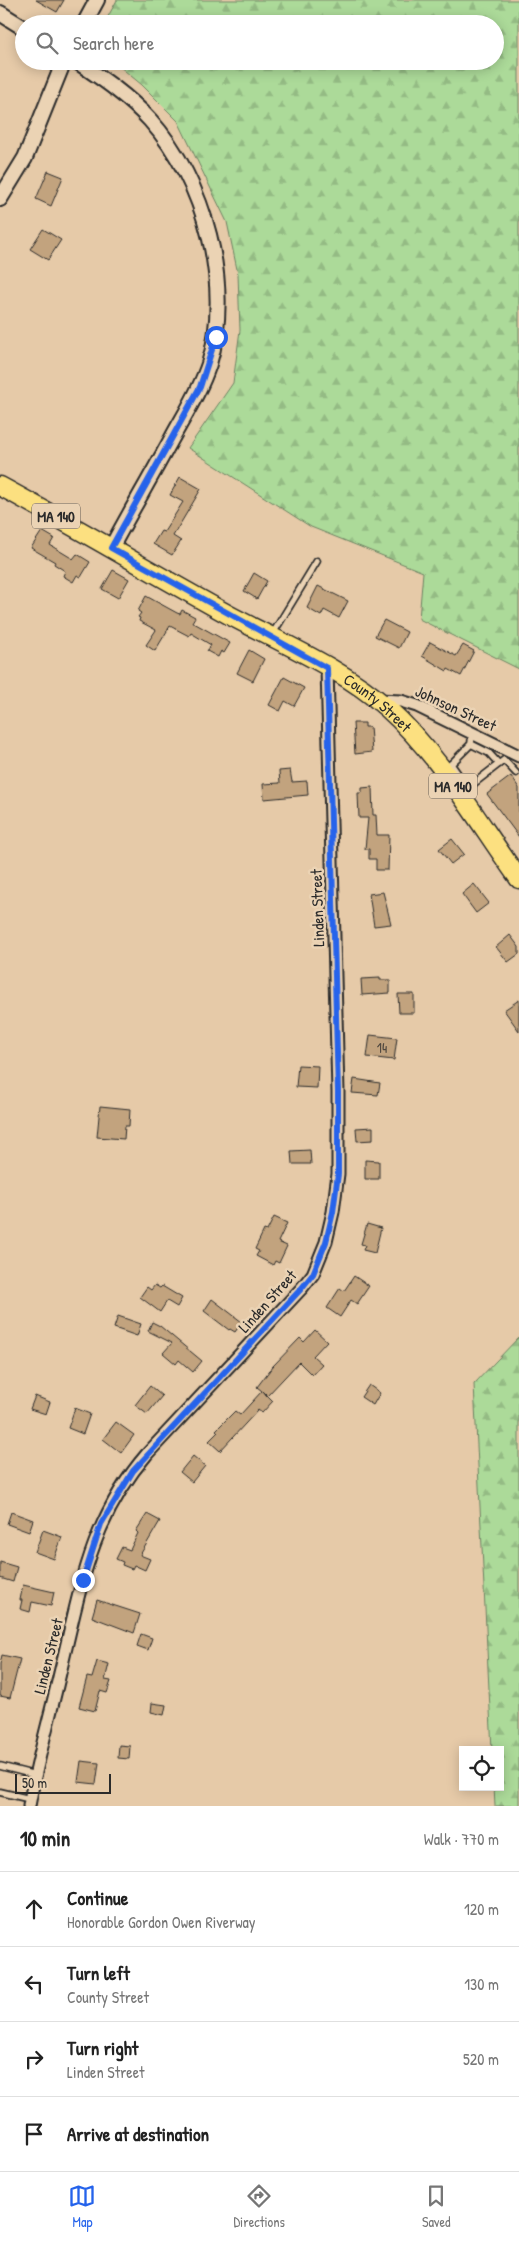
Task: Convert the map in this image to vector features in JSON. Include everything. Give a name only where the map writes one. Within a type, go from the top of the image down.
[{"type":"main road","name":"County Street","points":[[0,486],[327,668],[343,675],[378,700],[447,768],[519,879]]},
{"type":"street","points":[[89,15],[97,0]]},
{"type":"street","points":[[0,13],[15,22]]},
{"type":"street","points":[[0,199],[27,152],[60,70]]},
{"type":"street","points":[[89,70],[123,94],[150,120],[169,145],[202,212],[212,250],[217,287],[216,337],[200,387],[111,548]]},
{"type":"street","name":"Linden Street","points":[[29,1802],[86,1570],[94,1542],[111,1506],[133,1471],[147,1454],[301,1289],[318,1264],[330,1227],[338,1174],[338,1111],[327,668]]},
{"type":"street","name":"Johnson Street","points":[[378,700],[401,701],[417,706],[471,738],[519,756]]},
{"type":"lane","points":[[271,637],[317,561]]},
{"type":"lane","points":[[499,764],[471,738],[447,768],[468,788],[499,764],[504,760],[518,774]]},
{"type":"lane","points":[[0,1766],[36,1775]]},
{"type":"lane","points":[[0,1792],[29,1802]]},
{"type":"green space","points":[[117,0],[519,0],[519,669],[419,619],[423,572],[311,527],[188,448],[233,383],[240,330],[238,274],[227,222],[178,121],[142,85],[124,70],[504,70],[504,15],[109,15]]},
{"type":"green space","points":[[519,1337],[519,1806],[495,1806],[494,1791],[504,1791],[504,1746],[492,1746],[474,1384]]},
{"type":"building","points":[[36,0],[64,0],[57,12]]},
{"type":"building","points":[[48,171],[63,177],[51,206],[36,199]]},
{"type":"building","points":[[43,229],[61,240],[48,260],[30,249]]},
{"type":"building","points":[[180,477],[201,489],[173,536],[181,541],[172,555],[153,544],[161,531],[164,532],[183,502],[170,495]]},
{"type":"building","points":[[42,531],[54,538],[50,545],[73,559],[77,554],[90,562],[81,577],[77,575],[73,582],[63,576],[65,571],[54,564],[55,562],[31,548]]},
{"type":"building","points":[[113,570],[129,579],[118,598],[102,589]]},
{"type":"building","points":[[254,573],[267,581],[257,599],[244,591]]},
{"type":"building","points":[[318,586],[348,601],[339,618],[324,610],[321,616],[307,608]]},
{"type":"building","points":[[146,596],[177,613],[180,614],[182,610],[195,617],[192,622],[230,643],[224,653],[221,651],[218,657],[207,651],[211,645],[191,633],[189,636],[170,626],[155,651],[146,645],[156,630],[139,621],[140,618],[138,617],[141,613],[138,611]]},
{"type":"building","points":[[384,620],[407,632],[399,648],[375,636]]},
{"type":"building","points":[[430,642],[456,656],[463,645],[474,651],[461,676],[448,669],[447,671],[422,656]]},
{"type":"building","points":[[249,650],[264,659],[253,681],[237,673]]},
{"type":"building","points":[[284,677],[304,688],[294,706],[285,701],[280,711],[269,705]]},
{"type":"building","points":[[353,723],[365,723],[365,727],[370,727],[372,752],[355,754]]},
{"type":"building","points":[[290,770],[292,782],[307,781],[308,795],[264,799],[263,784],[280,783],[279,771]]},
{"type":"building","points":[[511,776],[519,788],[519,837],[487,794]]},
{"type":"building","points":[[372,787],[373,815],[376,815],[377,835],[389,835],[388,870],[376,870],[376,859],[369,859],[369,849],[365,849],[368,818],[359,818],[358,793],[362,793],[362,788]]},
{"type":"building","points":[[452,839],[464,854],[451,864],[439,849]]},
{"type":"building","points":[[474,884],[489,903],[476,913],[462,894]]},
{"type":"building","points":[[383,892],[391,924],[374,926],[369,894]]},
{"type":"building","points":[[510,935],[519,947],[519,954],[508,962],[496,947]]},
{"type":"building","points":[[380,978],[380,980],[390,980],[390,993],[362,995],[361,979]]},
{"type":"building","points":[[398,994],[414,994],[414,1013],[399,1013]]},
{"type":"building","points":[[519,1000],[519,1031],[504,1010]]},
{"type":"building","points":[[370,1035],[397,1038],[394,1060],[367,1057]]},
{"type":"building","points":[[298,1065],[318,1066],[317,1088],[296,1087]]},
{"type":"building","points":[[354,1079],[380,1083],[378,1095],[352,1093]]},
{"type":"building","points":[[100,1106],[130,1109],[129,1126],[125,1126],[124,1139],[97,1137]]},
{"type":"building","points":[[373,1127],[373,1140],[357,1141],[356,1128]]},
{"type":"building","points":[[310,1150],[311,1164],[292,1164],[291,1151]]},
{"type":"building","points":[[365,1160],[379,1161],[379,1179],[365,1179]]},
{"type":"building","points":[[274,1217],[287,1223],[278,1242],[287,1246],[279,1263],[275,1261],[273,1265],[256,1256],[259,1251],[255,1249],[264,1230],[267,1231]]},
{"type":"building","points":[[367,1224],[381,1228],[375,1253],[363,1250],[365,1245],[361,1244]]},
{"type":"building","points":[[354,1276],[369,1286],[357,1304],[351,1300],[340,1317],[327,1308],[340,1288],[344,1291]]},
{"type":"building","points":[[155,1285],[160,1288],[162,1286],[182,1298],[177,1307],[167,1301],[160,1312],[140,1297],[147,1287],[151,1290]]},
{"type":"building","points":[[212,1299],[242,1322],[235,1332],[229,1330],[204,1311]]},
{"type":"building","points":[[118,1316],[141,1324],[137,1336],[114,1328]]},
{"type":"building","points":[[152,1322],[160,1326],[202,1361],[193,1372],[179,1360],[176,1364],[163,1353],[172,1343],[148,1331]]},
{"type":"building","points":[[315,1330],[327,1341],[313,1356],[322,1364],[312,1375],[299,1362],[267,1395],[273,1401],[262,1413],[258,1410],[220,1451],[209,1441],[218,1432],[216,1430],[235,1411],[240,1415],[262,1391],[257,1387],[273,1366],[300,1338],[304,1342]]},
{"type":"building","points":[[369,1385],[380,1393],[373,1405],[361,1397]]},
{"type":"building","points":[[150,1386],[162,1396],[147,1414],[135,1405]]},
{"type":"building","points":[[35,1396],[50,1402],[46,1414],[30,1409]]},
{"type":"building","points":[[75,1408],[90,1414],[83,1434],[68,1428]]},
{"type":"building","points":[[116,1422],[134,1435],[121,1453],[103,1439]]},
{"type":"building","points":[[193,1456],[205,1466],[192,1482],[180,1472]]},
{"type":"building","points":[[11,1512],[33,1520],[29,1532],[7,1524]]},
{"type":"building","points":[[147,1514],[160,1521],[140,1555],[150,1559],[145,1570],[134,1565],[132,1569],[122,1565],[123,1562],[116,1559],[122,1547],[130,1550],[138,1533],[136,1531]]},
{"type":"building","points":[[43,1530],[62,1537],[54,1559],[35,1552]]},
{"type":"building","points":[[0,1562],[17,1567],[13,1582],[0,1578]]},
{"type":"building","points":[[23,1585],[54,1592],[51,1606],[32,1602],[30,1612],[20,1609]]},
{"type":"building","points":[[97,1600],[140,1614],[134,1633],[92,1617]]},
{"type":"building","points":[[141,1634],[152,1638],[148,1650],[137,1646]]},
{"type":"building","points":[[2,1655],[20,1659],[10,1698],[0,1696],[0,1664]]},
{"type":"building","points":[[97,1661],[109,1664],[105,1680],[111,1681],[107,1693],[100,1691],[95,1711],[79,1707],[87,1677],[92,1678]]},
{"type":"building","points":[[152,1703],[166,1705],[164,1715],[151,1712]]},
{"type":"building","points":[[119,1745],[130,1746],[129,1759],[118,1758]]},
{"type":"building","points":[[81,1761],[99,1763],[96,1784],[78,1782]]},
{"type":"route","points":[[83,1580],[101,1524],[133,1471],[313,1274],[326,1242],[336,1196],[338,1174],[338,1092],[327,668],[111,548],[200,387],[216,337]]}]
